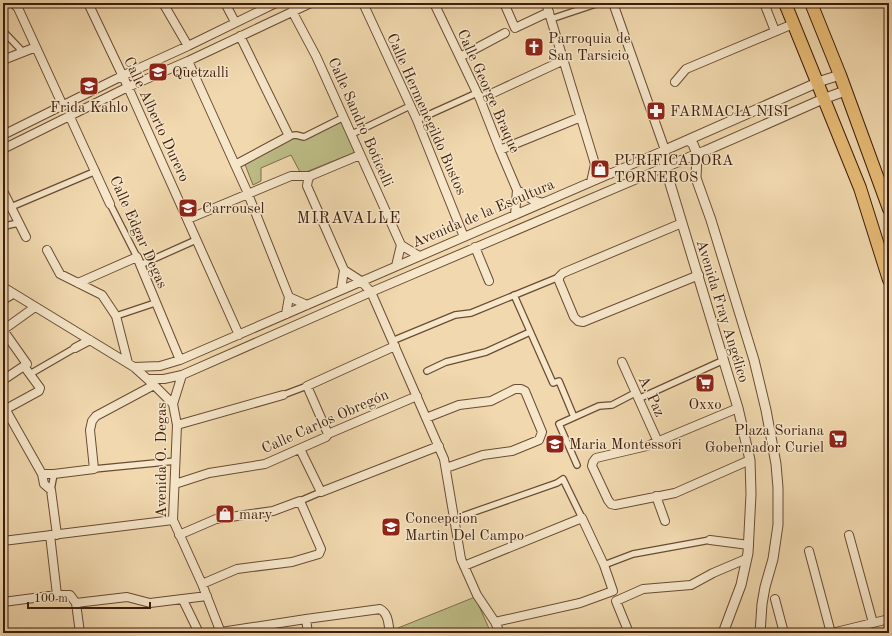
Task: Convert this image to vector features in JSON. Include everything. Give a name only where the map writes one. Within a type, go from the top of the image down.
[{"type":"main road","points":[[785,3],[860,188],[889,280]]},
{"type":"main road","points":[[811,3],[840,75],[889,209]]},
{"type":"street","points":[[13,3],[18,8],[63,106]]},
{"type":"street","name":"Calle Alberto Durero","points":[[88,3],[188,219],[238,335]]},
{"type":"street","points":[[164,3],[188,46]]},
{"type":"street","points":[[225,3],[235,22]]},
{"type":"street","points":[[3,136],[122,76],[276,3]]},
{"type":"street","points":[[3,149],[128,87],[188,61],[311,3]]},
{"type":"street","name":"Calle Hermenegildo Bustos","points":[[363,3],[417,120],[464,237]]},
{"type":"street","name":"Calle George Braque","points":[[434,3],[478,96],[517,190],[515,215]]},
{"type":"street","points":[[504,3],[515,28]]},
{"type":"street","points":[[546,3],[595,164],[591,182]]},
{"type":"street","name":"Avenida Fray Angélico","points":[[614,3],[665,150],[665,167],[738,408],[750,460],[751,494],[749,545],[741,585],[723,633]]},
{"type":"street","points":[[764,3],[775,31]]},
{"type":"street","points":[[460,58],[515,28],[550,16],[599,4]]},
{"type":"street","name":"Calle Sandro Boticelli","points":[[292,11],[316,56],[401,245]]},
{"type":"street","points":[[675,82],[686,69],[793,24]]},
{"type":"street","points":[[3,31],[23,52]]},
{"type":"street","points":[[240,36],[289,136]]},
{"type":"street","points":[[3,60],[36,47]]},
{"type":"street","points":[[417,120],[564,60]]},
{"type":"street","points":[[188,61],[248,194],[289,297],[286,314]]},
{"type":"street","name":"Avenida de la Escultura","points":[[131,365],[160,366],[180,360],[817,83],[840,75]]},
{"type":"street","name":"Avenida de la Escultura","points":[[148,379],[172,378],[182,375],[475,247],[845,91]]},
{"type":"street","points":[[352,134],[410,106]]},
{"type":"street","name":"Calle Edgar Degas","points":[[70,117],[138,261],[180,360]]},
{"type":"street","points":[[235,164],[289,136],[304,136],[344,117]]},
{"type":"street","points":[[500,150],[581,117]]},
{"type":"street","points":[[688,140],[693,144],[697,154]]},
{"type":"street","name":"Avenida Fray Angélico","points":[[697,154],[696,178],[711,220],[752,353],[766,410],[776,464],[778,488],[778,525],[773,560],[765,587],[762,604],[760,633]]},
{"type":"street","points":[[188,219],[291,176],[309,178],[360,155]]},
{"type":"street","points":[[595,164],[610,174]]},
{"type":"street","points":[[11,207],[96,171]]},
{"type":"street","points":[[309,178],[307,186],[344,270],[341,290]]},
{"type":"street","points":[[517,190],[525,196],[543,203]]},
{"type":"street","points":[[3,191],[26,237]]},
{"type":"street","points":[[3,228],[19,223]]},
{"type":"street","points":[[177,424],[283,395],[307,386],[393,343],[455,315],[471,313],[559,278],[563,273],[682,223]]},
{"type":"street","points":[[78,283],[196,240]]},
{"type":"street","points":[[396,266],[401,245],[419,256]]},
{"type":"street","points":[[475,247],[489,281]]},
{"type":"street","points":[[47,250],[60,274],[102,295],[116,316],[131,365]]},
{"type":"street","points":[[344,270],[361,281],[370,292],[439,446],[446,468],[458,547],[464,566],[477,595],[495,622],[500,633]]},
{"type":"street","points":[[559,278],[574,317],[578,321],[584,322],[699,276]]},
{"type":"street","points":[[3,287],[131,365],[148,379],[173,404]]},
{"type":"street","points":[[3,301],[15,294]]},
{"type":"street","points":[[514,295],[553,383],[558,381],[574,417]]},
{"type":"street","points":[[289,297],[307,305]]},
{"type":"street","points":[[116,316],[155,302]]},
{"type":"street","points":[[3,380],[27,364],[3,330],[35,307]]},
{"type":"street","points":[[427,371],[446,362],[486,352],[530,332]]},
{"type":"street","points":[[30,374],[90,340]]},
{"type":"street","points":[[577,465],[559,424],[599,406],[612,405],[637,396],[724,360]]},
{"type":"street","name":"A. Paz","points":[[622,362],[658,442]]},
{"type":"street","points":[[24,366],[40,388],[39,391],[4,407],[42,474],[44,484],[51,490]]},
{"type":"street","name":"Avenida O. Degas","points":[[182,375],[173,404],[177,424],[173,520],[202,584],[221,633]]},
{"type":"street","points":[[94,469],[90,430],[92,421],[96,416],[154,385]]},
{"type":"street","points":[[307,386],[328,434]]},
{"type":"street","points":[[426,418],[459,405],[491,401],[515,389],[521,389],[525,391],[542,432],[539,440],[512,451],[483,455],[446,468]]},
{"type":"street","name":"Calle Carlos Obregón","points":[[175,484],[210,473],[265,464],[326,437],[328,434],[416,396]]},
{"type":"street","points":[[738,408],[647,446],[596,458],[592,466],[608,500],[611,504],[615,505],[675,493],[750,460]]},
{"type":"street","points":[[179,535],[216,519],[273,511],[439,446]]},
{"type":"street","points":[[300,449],[321,492]]},
{"type":"street","points":[[42,474],[176,461]]},
{"type":"street","points":[[54,474],[51,490],[57,595]]},
{"type":"street","points":[[454,519],[557,483],[564,479],[604,565],[629,633]]},
{"type":"street","points":[[656,496],[665,520]]},
{"type":"street","points":[[202,584],[237,569],[292,562],[319,554],[321,549],[320,544],[300,501]]},
{"type":"street","points":[[464,566],[582,518]]},
{"type":"street","points":[[3,541],[173,520]]},
{"type":"street","points":[[849,535],[873,623]]},
{"type":"street","points":[[604,565],[633,554],[710,540],[749,545]]},
{"type":"street","points":[[809,551],[831,633],[889,618]]},
{"type":"street","points":[[616,601],[643,589],[691,585],[713,573],[746,559]]},
{"type":"street","points":[[495,622],[580,603],[613,591]]},
{"type":"street","points":[[3,602],[57,595],[70,595],[76,603],[80,633]]},
{"type":"street","points":[[76,603],[127,597],[150,603],[207,596]]},
{"type":"street","points":[[775,599],[784,633]]},
{"type":"street","points":[[183,600],[199,633]]},
{"type":"street","points":[[221,633],[380,609],[385,612],[387,616],[390,633]]},
{"type":"street","points":[[306,619],[308,633]]},
{"type":"green space","points":[[344,120],[358,151],[301,174],[291,155],[261,168],[261,181],[253,185],[244,162],[296,137],[304,138]]},
{"type":"green space","points":[[475,597],[491,633],[393,633],[393,630]]},
{"type":"place","name":"Parroquia de San Tarsicio","points":[[534,47]]},
{"type":"place","name":"Quetzalli","points":[[158,72]]},
{"type":"place","name":"Frida Kahlo","points":[[89,86]]},
{"type":"place","name":"FARMACIA NISI","points":[[656,111]]},
{"type":"place","name":"PURIFICADORA TORNEROS","points":[[600,169]]},
{"type":"place","name":"Carrousel","points":[[188,208]]},
{"type":"place","name":"Oxxo","points":[[705,383]]},
{"type":"place","name":"Plaza Soriana Gobernador Curiel","points":[[838,439]]},
{"type":"place","name":"Maria Montessori","points":[[555,444]]},
{"type":"place","name":"mary","points":[[225,514]]},
{"type":"place","name":"Concepcion Martin Del Campo","points":[[391,527]]},
{"type":"district","name":"MIRAVALLE","points":[[349,217]]}]
